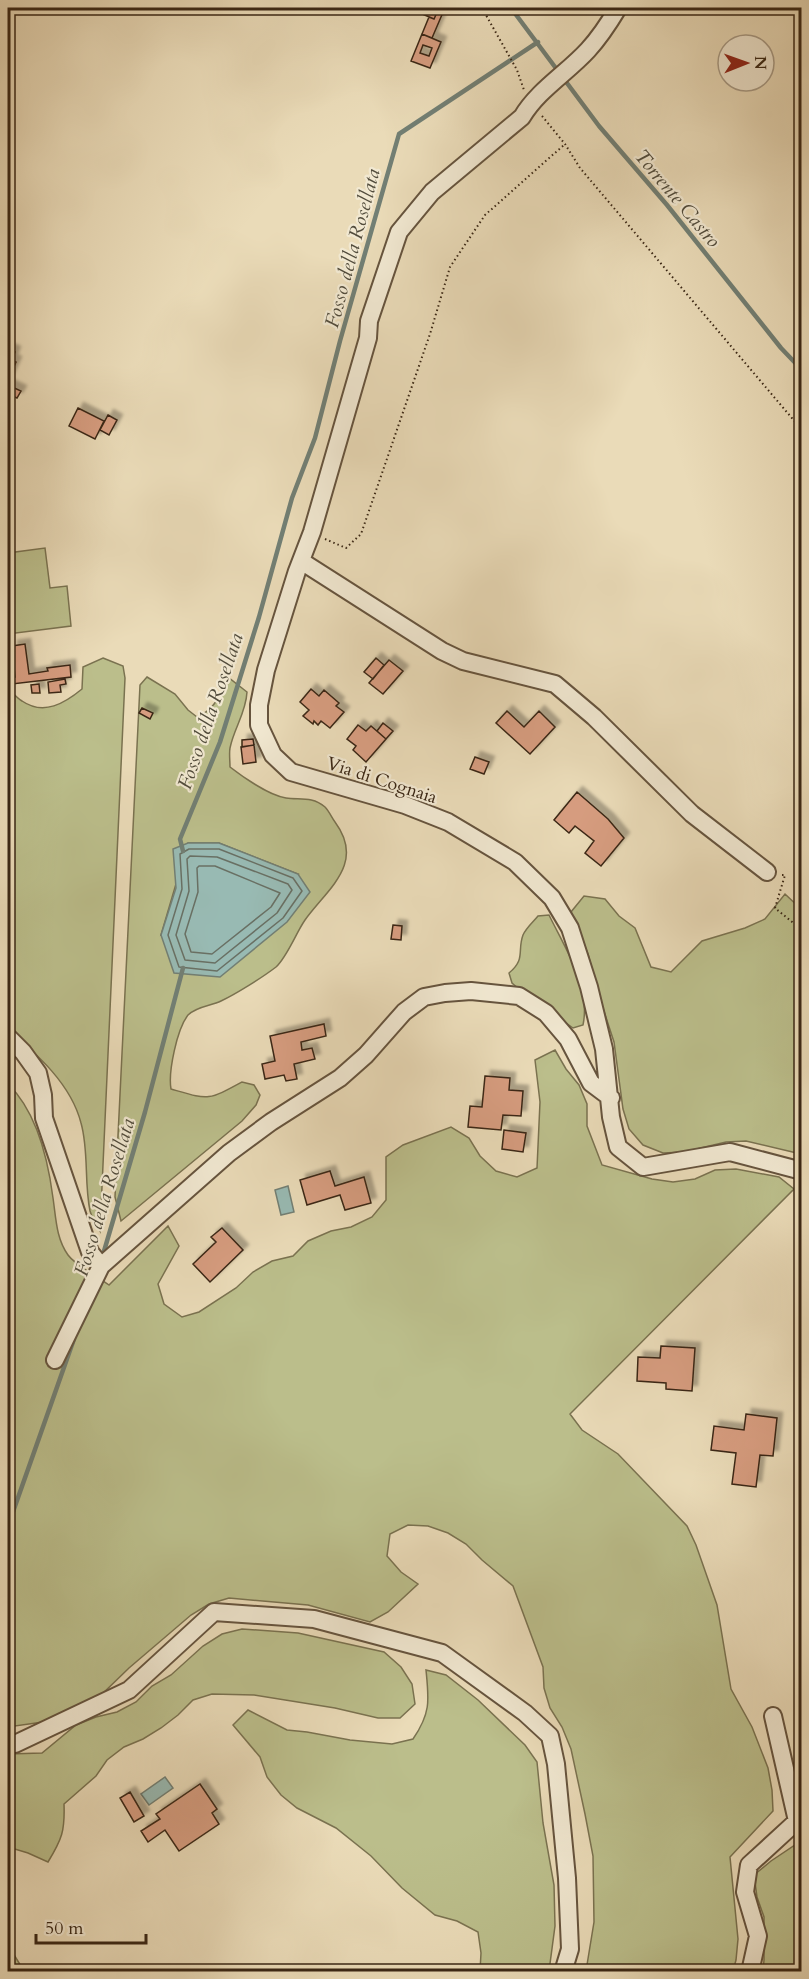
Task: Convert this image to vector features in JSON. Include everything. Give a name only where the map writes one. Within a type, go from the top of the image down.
[{"type":"street","points":[[525,111],[588,50],[607,27],[618,8]]},
{"type":"street","name":"Via di Cognaia","points":[[525,111],[432,192],[399,232],[369,321],[368,338],[312,531],[266,670],[259,705],[259,725],[273,755],[291,772],[405,805],[448,822],[515,862],[552,898],[570,928],[589,987],[604,1048],[611,1098],[611,1117],[618,1147],[643,1167],[730,1152],[801,1171]]},
{"type":"street","points":[[302,561],[442,651],[463,661],[555,684],[594,717],[692,814],[767,872]]},
{"type":"street","points":[[55,1360],[101,1266],[229,1153],[271,1122],[340,1078],[366,1055],[404,1012],[424,997],[471,991],[519,996],[546,1013],[568,1039],[591,1083],[611,1098]]},
{"type":"street","points":[[8,1038],[24,1052],[38,1073],[43,1095],[44,1118],[90,1252],[101,1266]]},
{"type":"street","points":[[8,1743],[15,1744],[129,1690],[214,1612],[314,1619],[442,1653],[525,1713],[550,1736],[556,1764],[567,1878],[570,1949],[563,1971]]},
{"type":"street","points":[[750,1971],[758,1936],[745,1892],[749,1865],[799,1820],[772,1716]]},
{"type":"path","points":[[482,8],[517,70],[525,111],[546,119],[580,168],[801,430]]},
{"type":"path","points":[[312,531],[346,548],[361,534],[430,334],[450,267],[484,215],[565,144]]},
{"type":"path","points":[[767,872],[785,875],[775,908],[801,930]]},
{"type":"green space","points":[[45,548],[50,588],[67,586],[71,626],[8,634],[8,553]]},
{"type":"green space","points":[[103,658],[123,666],[125,678],[100,1231],[90,1211],[85,1144],[76,1109],[52,1071],[8,1030],[8,890],[10,890],[12,867],[8,866],[8,688],[20,700],[30,705],[54,706],[69,699],[82,689],[83,667]]},
{"type":"green space","points":[[147,677],[175,694],[197,717],[213,706],[229,678],[247,692],[230,748],[230,767],[272,794],[286,798],[311,800],[325,807],[344,837],[346,851],[345,863],[340,875],[305,920],[276,967],[227,998],[192,1012],[180,1030],[172,1062],[171,1089],[208,1097],[242,1082],[254,1085],[260,1095],[256,1105],[242,1121],[121,1221],[115,1197],[140,685]],"holes":[[[188,843],[219,843],[298,874],[161,935]]]},
{"type":"green space","points":[[785,894],[801,909],[801,1154],[746,1141],[726,1142],[684,1152],[663,1153],[643,1145],[629,1129],[623,1109],[614,1042],[588,954],[571,912],[584,896],[605,899],[619,916],[635,928],[651,967],[671,972],[702,941],[745,928],[765,919]]},
{"type":"green space","points":[[549,915],[575,968],[583,996],[583,1025],[573,1028],[520,990],[512,983],[509,973],[518,963],[521,941],[526,930],[538,916]]},
{"type":"green space","points":[[555,1050],[579,1085],[587,1104],[587,1126],[602,1165],[652,1179],[673,1182],[695,1179],[715,1170],[736,1169],[779,1177],[794,1189],[570,1414],[582,1430],[618,1454],[687,1526],[717,1605],[731,1689],[752,1727],[768,1768],[773,1811],[730,1857],[738,1939],[733,1971],[586,1971],[594,1922],[593,1856],[571,1749],[562,1727],[550,1708],[544,1688],[543,1667],[513,1586],[466,1544],[448,1533],[428,1526],[408,1525],[390,1534],[387,1556],[401,1572],[418,1584],[388,1612],[370,1622],[308,1605],[229,1598],[209,1604],[191,1615],[99,1697],[43,1722],[8,1727],[8,1084],[27,1108],[40,1137],[51,1183],[59,1235],[68,1255],[109,1285],[168,1226],[179,1246],[158,1284],[164,1304],[182,1317],[199,1312],[236,1288],[253,1272],[272,1261],[293,1256],[308,1241],[331,1231],[351,1227],[372,1217],[386,1200],[386,1157],[403,1145],[451,1127],[469,1138],[480,1156],[496,1171],[517,1177],[537,1168],[540,1102],[535,1060]]},
{"type":"green space","points":[[242,1629],[298,1633],[384,1652],[401,1667],[412,1684],[415,1704],[400,1718],[378,1718],[335,1708],[254,1695],[212,1694],[193,1700],[161,1728],[124,1747],[107,1760],[96,1776],[64,1804],[62,1835],[48,1862],[8,1847],[8,1754],[42,1753],[76,1725],[117,1712],[136,1702],[152,1686],[171,1675],[203,1646],[222,1634]]},
{"type":"green space","points":[[426,1670],[446,1675],[478,1700],[525,1745],[537,1762],[543,1823],[554,1885],[555,1926],[549,1971],[480,1971],[481,1953],[478,1932],[457,1921],[435,1915],[402,1888],[371,1856],[336,1828],[297,1808],[281,1795],[267,1777],[260,1757],[233,1725],[248,1710],[287,1730],[392,1744],[413,1739],[426,1714],[428,1690]]},
{"type":"green space","points":[[801,1841],[801,1971],[763,1971],[764,1917],[757,1897],[754,1875]]},
{"type":"green space","points":[[8,1945],[24,1971],[8,1971]]},
{"type":"water","points":[[188,843],[219,843],[298,874],[310,892],[287,922],[220,977],[174,973],[161,935],[176,888],[173,849]]},
{"type":"water","points":[[288,1186],[294,1212],[281,1215],[275,1190]]},
{"type":"water","points":[[165,1777],[173,1788],[149,1805],[141,1794]]},
{"type":"building","points":[[422,8],[439,8],[434,19],[420,13]]},
{"type":"building","points":[[439,8],[444,10],[432,38],[422,34],[429,17],[434,19]]},
{"type":"building","points":[[422,34],[441,42],[430,68],[411,61]],"holes":[[[423,45],[432,48],[429,56],[420,53]]]},
{"type":"building","points":[[8,349],[15,352],[12,360],[8,358]]},
{"type":"building","points":[[8,358],[16,362],[8,380]]},
{"type":"building","points":[[8,385],[21,391],[17,398],[8,394]]},
{"type":"building","points":[[78,408],[104,421],[95,439],[69,426]]},
{"type":"building","points":[[108,415],[117,420],[109,435],[100,430]]},
{"type":"building","points":[[25,644],[29,674],[48,671],[47,668],[70,665],[71,677],[12,684],[12,677],[15,677],[12,646]]},
{"type":"building","points":[[376,658],[384,665],[373,679],[364,672]]},
{"type":"building","points":[[389,660],[403,671],[383,694],[369,683]]},
{"type":"building","points":[[65,679],[66,684],[60,685],[61,692],[49,693],[48,682]]},
{"type":"building","points":[[39,684],[40,693],[32,693],[31,685]]},
{"type":"building","points":[[311,689],[319,696],[324,690],[339,703],[336,706],[344,712],[330,728],[321,721],[318,725],[314,721],[313,724],[303,716],[309,710],[300,702]]},
{"type":"building","points":[[142,708],[153,713],[150,719],[139,713]]},
{"type":"building","points":[[507,711],[524,727],[539,711],[555,727],[530,754],[496,723]]},
{"type":"building","points":[[383,723],[393,731],[386,739],[377,731]]},
{"type":"building","points":[[358,725],[366,731],[371,726],[386,739],[366,762],[353,750],[356,746],[347,739]]},
{"type":"building","points":[[253,739],[254,745],[242,747],[242,740]]},
{"type":"building","points":[[254,745],[256,762],[243,764],[241,747]]},
{"type":"building","points":[[475,757],[489,762],[484,774],[470,769]]},
{"type":"building","points":[[577,792],[608,819],[624,838],[601,866],[585,853],[594,841],[575,826],[569,833],[554,820]]},
{"type":"building","points":[[393,925],[402,926],[401,940],[391,939]]},
{"type":"building","points":[[324,1024],[326,1036],[301,1042],[302,1050],[312,1048],[315,1059],[294,1064],[297,1079],[286,1081],[284,1075],[265,1079],[262,1064],[275,1061],[270,1036]]},
{"type":"building","points":[[485,1076],[510,1078],[509,1090],[523,1091],[521,1116],[503,1115],[501,1130],[468,1127],[470,1106],[482,1107]]},
{"type":"building","points":[[504,1130],[526,1133],[523,1152],[502,1149]]},
{"type":"building","points":[[330,1171],[335,1186],[364,1177],[371,1203],[345,1210],[340,1195],[307,1205],[300,1180]]},
{"type":"building","points":[[222,1228],[243,1250],[210,1282],[193,1264],[216,1242],[211,1237]]},
{"type":"building","points":[[661,1346],[695,1348],[692,1391],[666,1389],[666,1383],[637,1381],[638,1357],[660,1358]]},
{"type":"building","points":[[746,1414],[777,1418],[773,1456],[760,1455],[756,1487],[732,1484],[736,1453],[711,1450],[714,1426],[744,1430]]},
{"type":"building","points":[[200,1784],[217,1809],[212,1813],[219,1824],[179,1851],[165,1830],[148,1842],[141,1831],[160,1819],[156,1814]]},
{"type":"building","points":[[130,1792],[144,1816],[134,1822],[120,1798]]},
{"type":"waterway","name":"Torrente Castro","points":[[511,8],[599,126],[667,205],[781,348],[802,370]]},
{"type":"waterway","name":"Fosso della Rosellata","points":[[183,851],[180,839],[220,742],[259,617],[292,498],[315,438],[399,134],[538,42]]},
{"type":"waterway","name":"Fosso della Rosellata","points":[[102,1258],[145,1112],[183,968]]},
{"type":"waterway","name":"Fosso della Rosellata","points":[[8,1526],[74,1339]]}]
